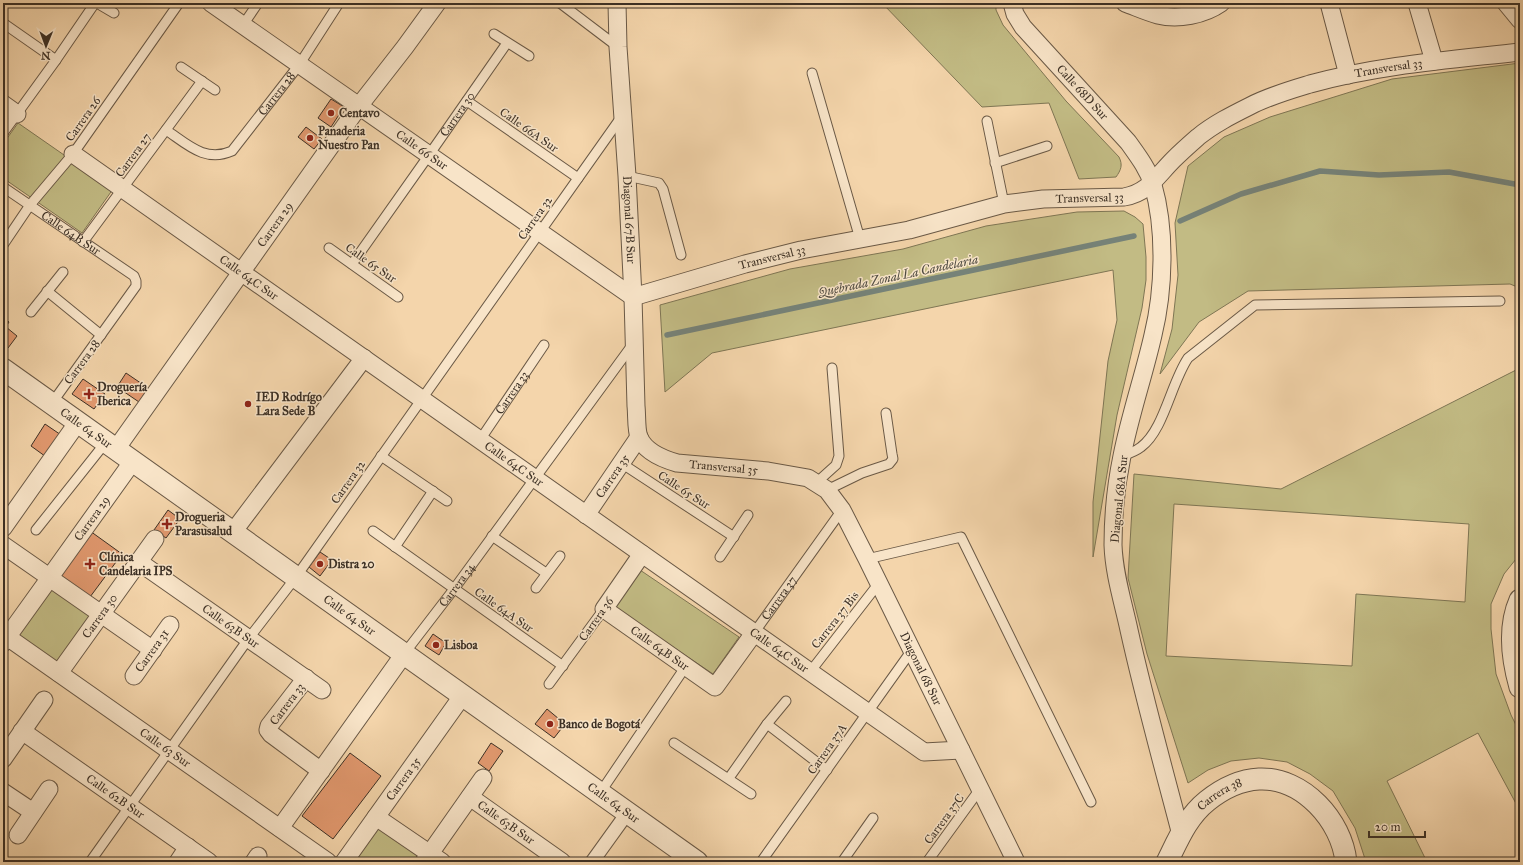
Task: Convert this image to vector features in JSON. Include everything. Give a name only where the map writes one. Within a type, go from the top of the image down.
[{"type":"street","name":"Calle 66 Sur","points":[[211,3],[633,297]]},
{"type":"street","name":"Carrera 29","points":[[111,445],[241,272],[358,106],[405,47],[437,3]]},
{"type":"street","name":"Diagonal 67B Sur","points":[[617,3],[618,47],[627,176],[633,297],[636,406],[639,436]]},
{"type":"street","name":"Calle 68D Sur","points":[[1012,3],[1015,14],[1023,27],[1128,142],[1143,165],[1152,184]]},
{"type":"street","points":[[1125,3],[1159,16],[1177,17],[1206,11],[1221,3]]},
{"type":"street","points":[[1329,3],[1348,75]]},
{"type":"street","points":[[1417,3],[1434,61]]},
{"type":"street","points":[[1506,3],[1520,20]]},
{"type":"street","name":"Transversal 33","points":[[633,297],[745,264],[801,250],[909,230],[1004,204],[1043,199],[1124,197],[1134,195],[1152,184],[1174,159],[1199,137],[1222,120],[1251,105],[1283,92],[1379,68],[1520,52]]},
{"type":"street","points":[[3,104],[17,114]]},
{"type":"street","name":"Calle 64C Sur","points":[[73,154],[924,752],[961,750]]},
{"type":"street","name":"Diagonal 68A Sur","points":[[1152,184],[1158,210],[1161,235],[1158,303],[1154,334],[1122,456],[1114,518],[1113,545],[1115,563],[1132,646],[1181,835]]},
{"type":"street","points":[[233,532],[364,358]]},
{"type":"street","name":"Calle 64 Sur","points":[[3,369],[697,862]]},
{"type":"street","points":[[3,528],[78,422]]},
{"type":"street","name":"Carrera 35","points":[[586,515],[639,436]]},
{"type":"street","name":"Transversal 35","points":[[639,436],[644,444],[654,453],[677,463],[768,470],[799,475],[821,486]]},
{"type":"street","name":"Carrera 29","points":[[5,638],[50,578],[133,461]]},
{"type":"street","name":"Diagonal 68 Sur","points":[[821,486],[842,510],[1016,862]]},
{"type":"street","name":"Carrera 30","points":[[60,674],[101,614],[155,540]]},
{"type":"street","points":[[3,545],[153,650]]},
{"type":"street","name":"Carrera 36","points":[[604,609],[642,554]]},
{"type":"street","name":"Calle 63B Sur","points":[[139,562],[322,690]]},
{"type":"street","points":[[1519,603],[1513,632],[1512,647],[1520,687]]},
{"type":"street","name":"Calle 64B Sur","points":[[604,609],[715,687]]},
{"type":"street","name":"Carrera 31","points":[[134,676],[170,625]]},
{"type":"street","name":"Carrera 37","points":[[715,687],[754,633]]},
{"type":"street","name":"Calle 63 Sur","points":[[5,638],[60,674],[328,862]]},
{"type":"street","name":"Carrera 34","points":[[280,828],[404,654]]},
{"type":"street","name":"Carrera 33","points":[[306,678],[269,726],[268,730],[271,734],[321,771]]},
{"type":"street","name":"Carrera 35","points":[[344,862],[462,695]]},
{"type":"street","points":[[3,759],[44,700]]},
{"type":"street","name":"Calle 62B Sur","points":[[22,731],[209,862]]},
{"type":"street","points":[[376,817],[432,859],[483,778]]},
{"type":"street","name":"Carrera 38","points":[[1167,862],[1187,823],[1205,802],[1228,788],[1244,781],[1260,779],[1290,785],[1301,792],[1322,810],[1332,822],[1338,833],[1343,846],[1346,862]]},
{"type":"street","points":[[18,836],[49,789]]},
{"type":"street","points":[[3,792],[33,812]]},
{"type":"street","name":"Calle 63B Sur","points":[[470,797],[562,862]]},
{"type":"street","points":[[592,862],[628,812]]},
{"type":"street","points":[[178,862],[188,847]]},
{"type":"lane","points":[[3,133],[96,3],[114,13]]},
{"type":"lane","name":"Carrera 26","points":[[3,245],[30,205],[73,154],[178,3]]},
{"type":"lane","points":[[242,25],[258,3]]},
{"type":"lane","name":"Carrera 28","points":[[166,130],[196,150],[207,154],[216,156],[232,151],[299,65],[339,3]]},
{"type":"lane","points":[[560,3],[618,47]]},
{"type":"lane","points":[[3,23],[56,60]]},
{"type":"lane","points":[[494,34],[529,56]]},
{"type":"lane","name":"Carrera 30","points":[[352,264],[430,155],[507,43]]},
{"type":"lane","points":[[181,67],[215,90]]},
{"type":"lane","points":[[812,73],[860,239]]},
{"type":"lane","name":"Carrera 27","points":[[83,242],[202,81]]},
{"type":"lane","name":"Calle 66A Sur","points":[[467,101],[578,178]]},
{"type":"lane","name":"Carrera 32","points":[[90,862],[249,638],[296,577],[623,114]]},
{"type":"lane","points":[[987,121],[1004,204]]},
{"type":"lane","points":[[995,163],[1047,146]]},
{"type":"lane","points":[[627,176],[659,183],[663,189],[681,255]]},
{"type":"lane","name":"Calle 64B Sur","points":[[3,187],[134,276],[136,281]]},
{"type":"lane","name":"Calle 65 Sur","points":[[329,248],[398,297]]},
{"type":"lane","points":[[31,312],[63,272]]},
{"type":"lane","name":"Carrera 28","points":[[52,403],[136,286],[136,281]]},
{"type":"lane","points":[[47,292],[101,335]]},
{"type":"lane","points":[[1122,456],[1140,449],[1148,442],[1163,415],[1174,385],[1188,358],[1255,305],[1500,301]]},
{"type":"lane","name":"Carrera 34","points":[[404,654],[454,589],[634,342]]},
{"type":"lane","name":"Carrera 33","points":[[480,440],[544,345]]},
{"type":"lane","points":[[821,486],[836,465],[839,456],[832,368]]},
{"type":"lane","points":[[821,486],[889,464],[892,459],[892,454],[886,414]]},
{"type":"lane","points":[[36,530],[111,445]]},
{"type":"lane","points":[[381,456],[447,501]]},
{"type":"lane","name":"Calle 65 Sur","points":[[621,463],[734,537]]},
{"type":"lane","points":[[395,547],[433,491]]},
{"type":"lane","name":"Carrera 37","points":[[754,633],[842,510]]},
{"type":"lane","points":[[720,557],[748,515]]},
{"type":"lane","name":"Calle 64A Sur","points":[[373,531],[563,666]]},
{"type":"lane","points":[[492,536],[546,573]]},
{"type":"lane","points":[[867,559],[961,537],[1091,802]]},
{"type":"lane","points":[[536,588],[560,556]]},
{"type":"lane","name":"Carrera 37 Bis","points":[[810,672],[879,583]]},
{"type":"lane","name":"Carrera 36","points":[[549,684],[604,609]]},
{"type":"lane","name":"Carrera 37A","points":[[761,862],[912,650]]},
{"type":"lane","points":[[600,793],[686,666]]},
{"type":"lane","points":[[729,778],[767,724],[786,701]]},
{"type":"lane","points":[[767,724],[827,770]]},
{"type":"lane","points":[[674,743],[752,794]]},
{"type":"lane","name":"Carrera 37C","points":[[927,862],[980,789]]},
{"type":"lane","points":[[842,862],[873,818]]},
{"type":"shaded area","points":[[882,3],[996,3],[996,10],[1003,25],[1066,101],[1119,157],[1121,167],[1116,177],[1079,179],[1049,103],[982,107]]},
{"type":"shaded area","points":[[1520,63],[1520,288],[1510,284],[1248,291],[1199,322],[1160,374],[1172,329],[1178,275],[1175,223],[1188,166],[1224,137],[1270,117],[1392,79]]},
{"type":"shaded area","points":[[18,123],[113,189],[82,233],[3,178],[3,144]]},
{"type":"shaded area","points":[[1124,211],[1135,217],[1143,224],[1146,257],[1146,280],[1142,308],[1117,415],[1093,557],[1093,502],[1108,361],[1117,320],[1113,270],[712,353],[665,392],[660,305],[790,269],[903,249],[986,226],[1077,212]]},
{"type":"shaded area","points":[[1520,368],[1520,554],[1504,574],[1491,604],[1491,629],[1496,674],[1511,715],[1520,733],[1520,811],[1478,733],[1387,781],[1427,862],[1366,862],[1355,828],[1333,791],[1310,774],[1287,762],[1259,758],[1231,761],[1208,770],[1188,783],[1147,654],[1128,578],[1134,474],[1281,489]],"holes":[[[1174,504],[1469,524],[1465,602],[1356,594],[1352,666],[1166,656]]]},
{"type":"shaded area","points":[[640,570],[739,637],[713,674],[614,607]]},
{"type":"shaded area","points":[[50,578],[101,614],[59,673],[8,637]]},
{"type":"shaded area","points":[[376,817],[429,854],[424,862],[344,862]]},
{"type":"building","name":"Centavo","points":[[331,99],[344,107],[331,127],[318,118]]},
{"type":"building","name":"Panaderia Nuestro Pan","points":[[306,127],[322,139],[314,149],[298,137]]},
{"type":"building","points":[[3,317],[9,322],[3,331]]},
{"type":"building","points":[[6,327],[17,336],[8,348],[3,344],[3,331]]},
{"type":"building","points":[[126,373],[148,388],[139,402],[117,387]]},
{"type":"building","name":"Droguería Iberica","points":[[83,379],[105,394],[94,409],[72,394]]},
{"type":"building","points":[[45,424],[64,437],[49,459],[31,446]]},
{"type":"building","name":"Drogueria Parasusalud","points":[[168,510],[180,519],[166,538],[154,530]]},
{"type":"building","name":"Clínica Candelaria IPS","points":[[90,531],[122,554],[90,597],[59,574]]},
{"type":"building","name":"Distra 20","points":[[320,552],[332,560],[320,576],[309,567]]},
{"type":"building","name":"Lisboa","points":[[433,634],[446,643],[439,655],[425,646]]},
{"type":"building","name":"Banco de Bogotá","points":[[547,709],[565,724],[554,738],[535,724]]},
{"type":"building","points":[[491,743],[503,751],[489,771],[478,763]]},
{"type":"building","points":[[350,753],[381,776],[333,839],[302,816]]},
{"type":"waterway","name":"Quebrada Zonal La Candelaria","points":[[1180,221],[1241,194],[1320,171],[1379,175],[1449,172],[1520,185]]},
{"type":"waterway","name":"Quebrada Zonal La Candelaria","points":[[667,335],[1134,236]]},
{"type":"place","name":"Centavo","points":[[331,113]]},
{"type":"place","name":"Panaderia Nuestro Pan","points":[[310,138]]},
{"type":"place","name":"Droguería Iberica","points":[[89,394]]},
{"type":"place","name":"IED Rodrígo Lara Sede B","points":[[248,404]]},
{"type":"place","name":"Drogueria Parasusalud","points":[[167,524]]},
{"type":"place","name":"Clínica Candelaria IPS","points":[[90,564]]},
{"type":"place","name":"Distra 20","points":[[320,564]]},
{"type":"place","name":"Lisboa","points":[[436,645]]},
{"type":"place","name":"Banco de Bogotá","points":[[550,724]]}]
